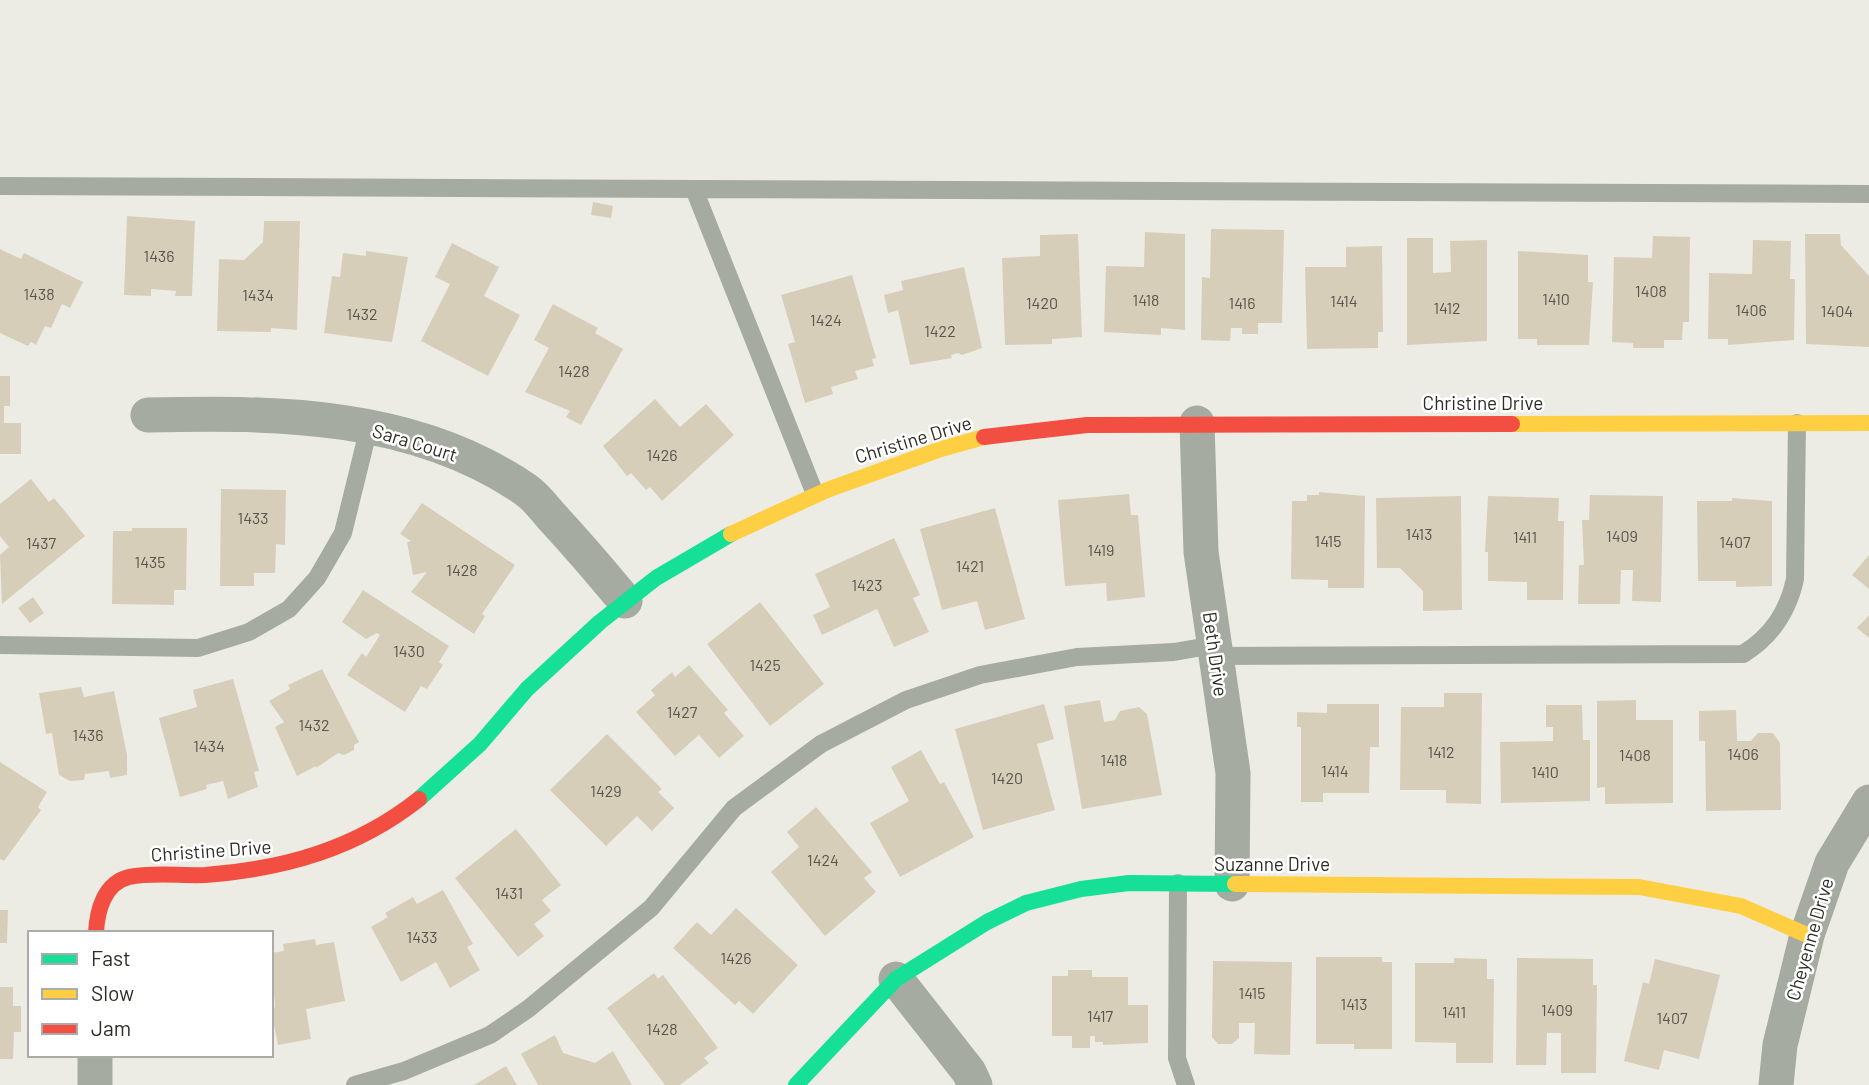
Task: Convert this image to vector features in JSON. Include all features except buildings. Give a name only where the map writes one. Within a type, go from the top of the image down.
[{"type":"street","name":"Sara Court","points":[[148,415],[295,415],[404,435],[479,463],[528,491],[625,601]]},
{"type":"street","name":"Beth Drive","points":[[1197,423],[1201,552],[1233,773],[1233,884]]},
{"type":"street","name":"Christine Drive","points":[[96,931],[98,907],[105,894],[116,883],[129,877],[226,874],[313,859],[347,845],[393,820],[445,779],[482,742],[525,690],[625,601],[716,541],[815,494],[968,441],[1087,425],[1869,423]]},
{"type":"street","name":"Cheyenne Drive","points":[[1776,1085],[1780,1045],[1808,935],[1832,863],[1869,802]]},
{"type":"street","name":"Suzanne Drive","points":[[796,1085],[896,979],[987,922],[1026,903],[1080,889],[1129,883],[1639,887],[1741,906],[1808,935]]},
{"type":"street","points":[[896,979],[969,1072],[975,1085]]},
{"type":"street","points":[[95,1085],[96,1057]]},
{"type":"lane","points":[[0,186],[1869,194]]},
{"type":"lane","points":[[694,189],[815,494]]},
{"type":"lane","points":[[355,1085],[404,1071],[490,1035],[528,1009],[651,908],[734,808],[833,737],[906,700],[980,675],[1077,657],[1215,650],[1743,654],[1762,643],[1790,601],[1795,579],[1797,423]]},
{"type":"lane","points":[[0,645],[198,648],[248,632],[289,609],[317,578],[343,533],[369,427]]},
{"type":"lane","points":[[1178,883],[1177,1058],[1186,1085]]},
{"type":"traffic: fast","points":[[419,799],[480,744],[527,689],[600,622],[656,578],[731,534]]},
{"type":"traffic: fast","points":[[796,1085],[896,979],[987,922],[1026,903],[1081,889],[1129,883],[1235,884]]},
{"type":"traffic: slow","points":[[1512,424],[1869,423]]},
{"type":"traffic: slow","points":[[731,534],[827,490],[941,449],[984,437]]},
{"type":"traffic: slow","points":[[1235,884],[1639,887],[1741,906],[1807,935]]},
{"type":"traffic: jam","points":[[984,437],[1087,425],[1512,424]]},
{"type":"traffic: jam","points":[[96,931],[100,907],[113,885],[120,880],[147,875],[234,872],[291,862],[318,854],[370,831],[419,799]]}]
